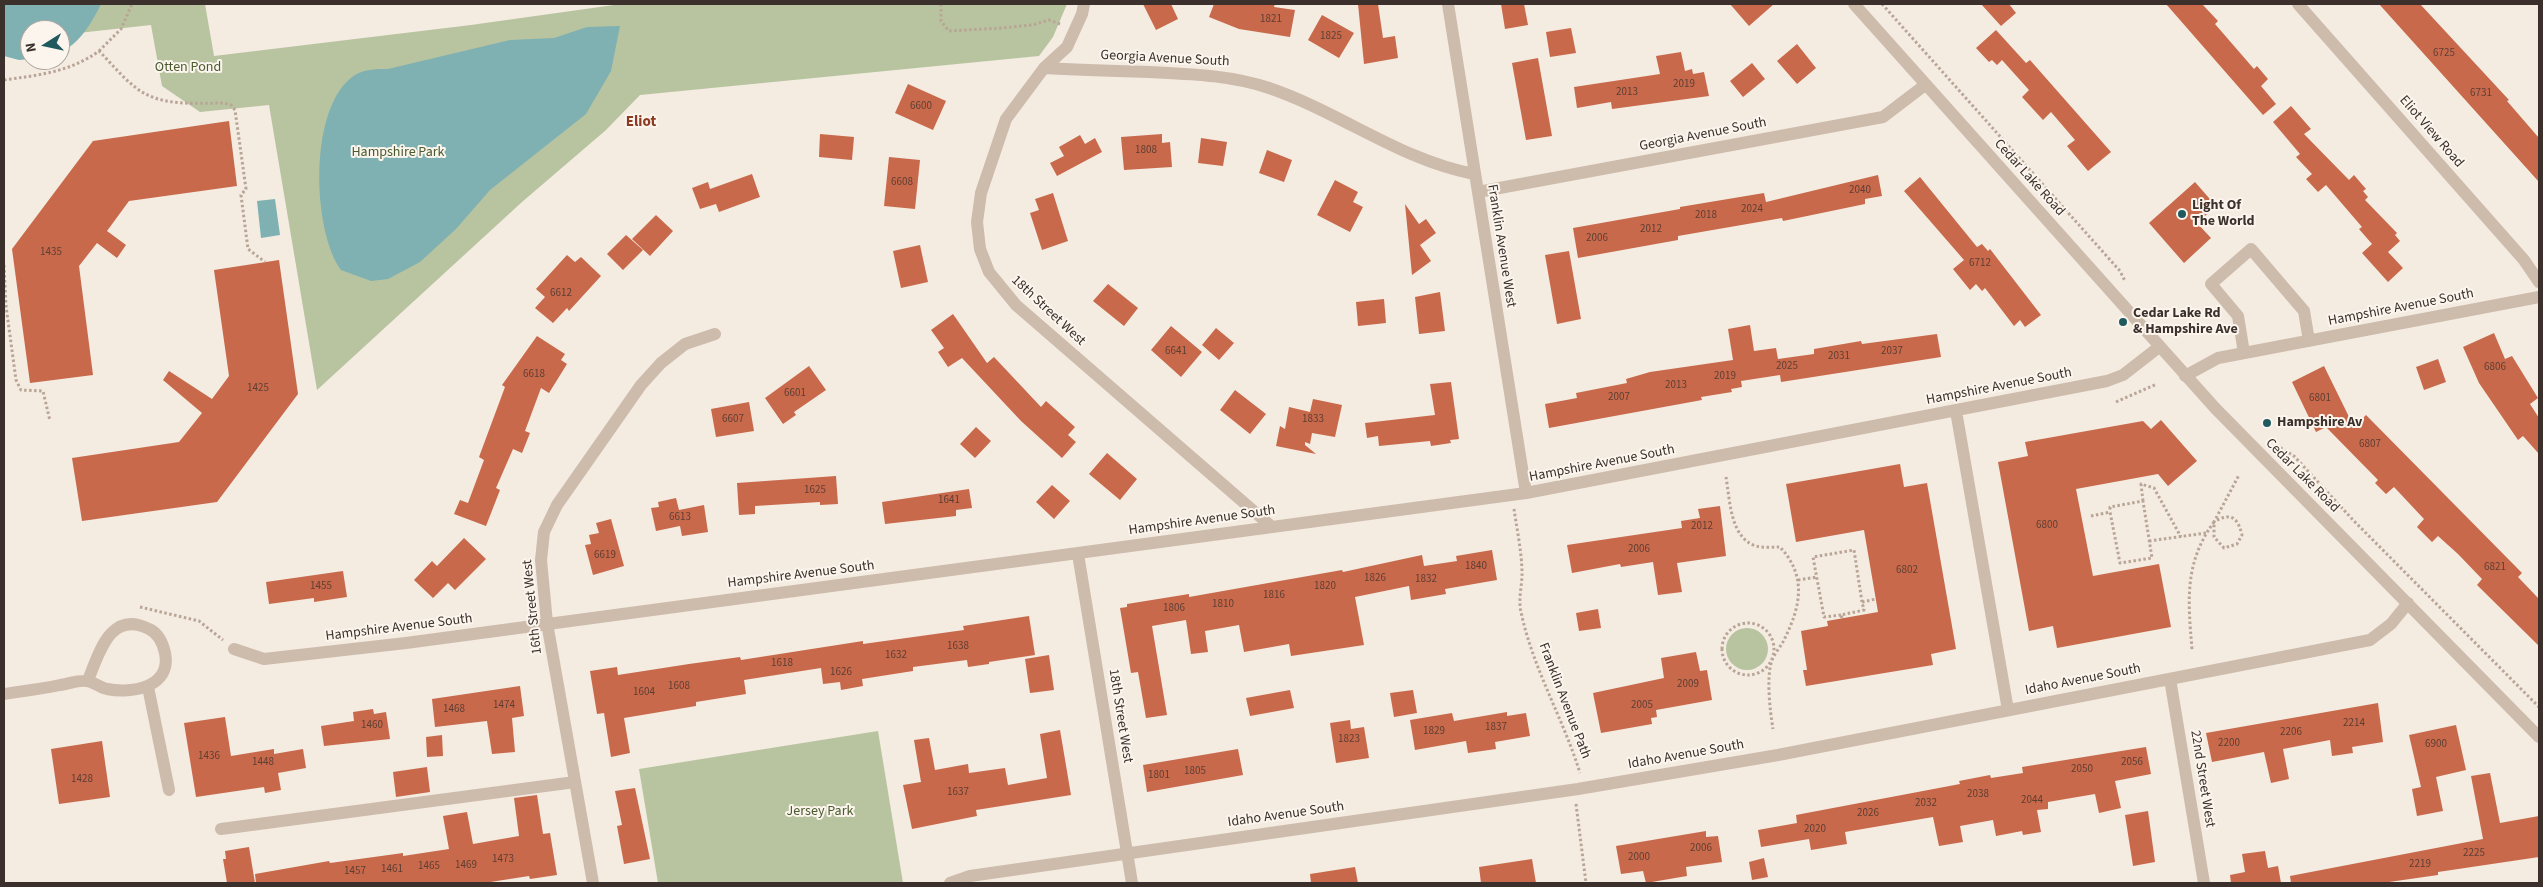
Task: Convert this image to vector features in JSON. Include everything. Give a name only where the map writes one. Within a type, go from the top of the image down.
[{"type":"street","name":"18th Street West","points":[[1084,4],[1067,47],[1044,68],[1006,119],[981,193],[976,222],[980,249],[989,272],[1016,305],[1272,527]]},
{"type":"street","name":"Franklin Avenue West","points":[[1448,4],[1526,493]]},
{"type":"street","name":"Cedar Lake Road","points":[[1854,4],[2185,376],[2539,737]]},
{"type":"street","name":"Eliot View Road","points":[[2298,4],[2524,260],[2539,282]]},
{"type":"street","name":"Georgia Avenue South","points":[[1044,68],[1197,74],[1235,78],[1301,100],[1418,159],[1447,169],[1474,174]]},
{"type":"street","name":"Georgia Avenue South","points":[[1478,192],[1883,117],[1925,85]]},
{"type":"street","points":[[2244,353],[2238,316],[2211,284],[2251,249],[2304,311],[2309,341]]},
{"type":"street","name":"Hampshire Avenue South","points":[[2185,376],[2218,358],[2539,297]]},
{"type":"street","name":"16th Street West","points":[[592,883],[547,623],[541,560],[544,532],[557,505],[640,385],[685,344],[715,334]]},
{"type":"street","name":"Hampshire Avenue South","points":[[234,649],[264,659],[406,643],[1526,493],[2107,382],[2123,375],[2159,347]]},
{"type":"street","points":[[1956,411],[2008,710]]},
{"type":"street","name":"18th Street West","points":[[1078,554],[1132,883]]},
{"type":"street","name":"Idaho Avenue South","points":[[950,883],[970,876],[1127,852],[1578,789],[1778,755],[2370,640],[2391,624],[2408,603]]},
{"type":"street","points":[[4,694],[88,680],[105,689],[131,692],[148,686],[161,678],[166,662],[162,643],[151,629],[133,623],[115,629],[106,638],[88,680]]},
{"type":"street","name":"22nd Street West","points":[[2170,679],[2204,883]]},
{"type":"street","points":[[148,686],[169,790]]},
{"type":"street","points":[[221,829],[575,782]]},
{"type":"path","points":[[4,80],[46,74],[67,69],[85,61],[99,51],[121,29],[132,4]]},
{"type":"path","points":[[941,4],[941,21],[949,31],[1032,25],[1049,20],[1075,30]]},
{"type":"path","points":[[1882,4],[2120,271],[2127,284]]},
{"type":"path","points":[[99,51],[135,87],[152,98],[176,102],[224,103],[231,105],[235,110],[246,188],[241,195],[248,249],[265,262]]},
{"type":"path","points":[[4,265],[6,306],[16,380],[21,390],[43,391],[50,421]]},
{"type":"path","points":[[2116,402],[2157,384]]},
{"type":"path","points":[[2269,440],[2294,456],[2354,521],[2539,707]]},
{"type":"path","points":[[2192,649],[2188,604],[2189,579],[2206,534],[2239,475]]},
{"type":"path","points":[[1726,477],[1732,514],[1741,536],[1756,546],[1780,547],[1792,560],[1798,580],[1799,606],[1790,628],[1772,660],[1757,673],[1741,674],[1727,665],[1721,649],[1722,641],[1733,627],[1741,623],[1758,625],[1771,637],[1774,646],[1772,660],[1769,700],[1773,729]]},
{"type":"path","points":[[2143,501],[2110,507],[2120,563],[2152,558],[2141,484],[2154,488],[2181,537]]},
{"type":"path","name":"Franklin Avenue Path","points":[[1526,493],[1514,510],[1522,574],[1520,610],[1534,661],[1550,694],[1557,717],[1569,739],[1580,773]]},
{"type":"path","points":[[2091,516],[2110,512]]},
{"type":"path","points":[[2232,517],[2238,522],[2242,535],[2237,544],[2224,548],[2214,537],[2214,522],[2220,518],[2232,517]]},
{"type":"path","points":[[2149,541],[2206,534]]},
{"type":"path","points":[[1854,550],[1864,610],[1824,618],[1817,577],[1813,557],[1854,550]]},
{"type":"path","points":[[1798,580],[1817,577]]},
{"type":"path","points":[[1862,602],[1876,599]]},
{"type":"path","points":[[1576,804],[1586,883]]},
{"type":"green space","name":"Hampshire Park","points":[[4,4],[205,4],[214,56],[471,25],[621,4],[1067,4],[1053,37],[1039,56],[640,95],[606,130],[522,202],[317,390],[269,105],[200,112],[162,86],[151,25],[70,34],[70,20],[20,20]]},
{"type":"green space","points":[[1747,628],[1762,634],[1768,649],[1762,664],[1747,670],[1732,664],[1726,649],[1732,634]]},
{"type":"green space","name":"Jersey Park","points":[[878,731],[903,883],[658,883],[639,769]]},
{"type":"water","points":[[4,4],[101,4],[89,25],[70,46],[70,20],[20,20],[20,60],[4,56]]},
{"type":"water","points":[[620,26],[611,71],[586,114],[490,190],[456,229],[420,262],[388,279],[371,281],[341,270],[331,251],[324,227],[320,199],[322,139],[329,112],[340,90],[355,75],[367,70],[388,69],[510,40],[554,38],[587,27]]},
{"type":"water","points":[[275,199],[280,235],[261,238],[257,201]]},
{"type":"building","points":[[1143,4],[1171,4],[1178,19],[1156,30]]},
{"type":"building","points":[[1214,4],[1275,4],[1274,7],[1295,10],[1290,37],[1239,29],[1209,17]]},
{"type":"building","points":[[1358,4],[1378,4],[1383,38],[1395,36],[1398,58],[1364,64]]},
{"type":"building","points":[[1501,4],[1524,4],[1528,25],[1505,29]]},
{"type":"building","points":[[1730,4],[1774,4],[1749,26]]},
{"type":"building","points":[[1981,4],[2009,4],[2016,13],[2001,26]]},
{"type":"building","points":[[2166,4],[2202,4],[2218,21],[2215,24],[2254,69],[2257,66],[2268,79],[2261,86],[2276,104],[2263,115]]},
{"type":"building","points":[[2379,4],[2420,4],[2509,100],[2507,101],[2539,138],[2539,182]]},
{"type":"building","points":[[1322,15],[1354,33],[1339,58],[1308,40]]},
{"type":"building","points":[[1571,28],[1576,53],[1550,57],[1546,32]]},
{"type":"building","points":[[1996,30],[2026,63],[2030,60],[2111,152],[2088,171],[2067,146],[2075,140],[2051,112],[2043,120],[2022,97],[2029,90],[2002,60],[1997,65],[1992,60],[1989,62],[1976,48]]},
{"type":"building","points":[[1797,44],[1816,68],[1797,84],[1777,61]]},
{"type":"building","points":[[1681,52],[1685,71],[1692,69],[1693,74],[1704,72],[1709,96],[1612,109],[1611,102],[1577,108],[1574,87],[1660,74],[1656,56]]},
{"type":"building","points":[[1538,58],[1552,136],[1526,140],[1512,63]]},
{"type":"building","points":[[1752,63],[1765,79],[1743,97],[1730,81]]},
{"type":"building","points":[[908,84],[946,101],[933,130],[895,113]]},
{"type":"building","points":[[2291,106],[2311,129],[2304,134],[2349,180],[2354,175],[2366,189],[2363,191],[2368,197],[2365,200],[2397,233],[2395,235],[2400,241],[2388,252],[2403,268],[2388,282],[2362,253],[2372,244],[2359,229],[2362,227],[2326,185],[2318,192],[2306,179],[2312,174],[2296,157],[2300,154],[2273,122]]},
{"type":"building","points":[[229,121],[237,186],[129,201],[107,231],[126,245],[117,258],[97,243],[79,266],[93,375],[30,383],[12,249],[93,141]]},
{"type":"building","points":[[820,134],[854,137],[852,160],[819,157]]},
{"type":"building","points":[[1162,134],[1162,143],[1170,142],[1172,167],[1124,170],[1121,137]]},
{"type":"building","points":[[1080,135],[1085,144],[1095,138],[1102,152],[1057,176],[1050,163],[1064,156],[1059,147]]},
{"type":"building","points":[[1201,138],[1227,142],[1223,166],[1198,163]]},
{"type":"building","points":[[1267,150],[1292,160],[1284,182],[1259,173]]},
{"type":"building","points":[[889,157],[920,160],[915,209],[884,206]]},
{"type":"building","points":[[752,174],[760,197],[719,212],[716,204],[700,209],[692,188],[708,182],[710,189]]},
{"type":"building","points":[[1878,175],[1882,196],[1865,199],[1865,204],[1783,221],[1782,218],[1678,236],[1678,240],[1578,258],[1573,228],[1764,193],[1766,202]]},
{"type":"building","points":[[1920,177],[1977,247],[1982,244],[1988,251],[1990,249],[2041,315],[2025,327],[2020,320],[2014,326],[1985,288],[1982,291],[1976,284],[1970,290],[1953,269],[1964,260],[1904,191]]},
{"type":"building","points":[[1335,180],[1358,192],[1353,202],[1363,207],[1350,232],[1317,215]]},
{"type":"building","name":"Light Of The World","points":[[2195,182],[2216,206],[2197,223],[2211,238],[2184,263],[2149,223]]},
{"type":"building","points":[[1053,193],[1068,241],[1042,250],[1030,213],[1039,210],[1035,199]]},
{"type":"building","points":[[1405,204],[1419,224],[1426,219],[1436,233],[1420,245],[1431,261],[1412,275]]},
{"type":"building","points":[[656,215],[673,231],[650,256],[632,239]]},
{"type":"building","points":[[626,235],[643,250],[623,270],[607,254]]},
{"type":"building","points":[[920,245],[928,282],[901,288],[893,251]]},
{"type":"building","points":[[1569,251],[1581,319],[1557,324],[1545,255]]},
{"type":"building","points":[[567,255],[575,262],[581,257],[601,276],[569,311],[567,308],[553,323],[535,308],[545,297],[536,289]]},
{"type":"building","points":[[279,260],[298,394],[217,502],[82,521],[72,458],[179,442],[202,413],[163,380],[169,371],[212,399],[229,376],[214,270]]},
{"type":"building","points":[[1108,284],[1138,308],[1124,326],[1093,301]]},
{"type":"building","points":[[1440,292],[1445,331],[1419,334],[1415,297]]},
{"type":"building","points":[[1384,299],[1386,323],[1358,326],[1356,302]]},
{"type":"building","points":[[953,314],[987,363],[994,357],[1041,407],[1046,401],[1075,427],[1068,435],[1076,442],[1062,458],[1021,421],[962,358],[948,367],[938,352],[944,348],[931,330]]},
{"type":"building","points":[[1750,325],[1754,351],[1776,348],[1778,359],[1814,354],[1814,349],[1861,341],[1862,344],[1937,334],[1941,357],[1781,382],[1780,375],[1741,381],[1742,387],[1731,389],[1732,392],[1701,397],[1702,400],[1549,428],[1545,404],[1577,398],[1576,393],[1627,383],[1626,379],[1650,372],[1733,360],[1728,329]]},
{"type":"building","points":[[1171,326],[1202,352],[1181,377],[1151,350]]},
{"type":"building","points":[[1216,328],[1234,343],[1219,360],[1202,345]]},
{"type":"building","points":[[2494,333],[2505,359],[2512,356],[2538,398],[2530,404],[2539,418],[2539,454],[2523,436],[2518,440],[2479,383],[2463,347]]},
{"type":"building","points":[[537,336],[565,354],[561,360],[567,364],[549,393],[541,388],[525,431],[530,433],[522,453],[513,449],[496,488],[500,490],[486,526],[454,514],[460,500],[468,503],[484,460],[479,457],[505,387],[502,385]]},
{"type":"building","points":[[2438,359],[2446,382],[2424,390],[2416,367]]},
{"type":"building","points":[[809,366],[826,390],[794,412],[796,415],[783,424],[765,398]]},
{"type":"building","points":[[2324,366],[2354,427],[2366,415],[2522,573],[2518,577],[2539,599],[2539,646],[2477,585],[2482,579],[2458,554],[2438,536],[2432,542],[2417,527],[2424,519],[2394,487],[2386,494],[2375,483],[2378,480],[2326,427],[2316,432],[2292,382]]},
{"type":"building","points":[[1451,382],[1459,439],[1450,440],[1451,443],[1431,446],[1430,441],[1379,446],[1378,436],[1367,438],[1365,423],[1435,415],[1430,384]]},
{"type":"building","points":[[1235,390],[1266,414],[1250,434],[1220,410]]},
{"type":"building","points":[[1313,399],[1342,405],[1335,437],[1312,433],[1310,444],[1305,442],[1305,445],[1316,454],[1276,446],[1280,426],[1285,429],[1289,407],[1310,412]]},
{"type":"building","points":[[749,402],[754,431],[716,437],[711,409]]},
{"type":"building","points":[[2161,420],[2197,461],[2168,486],[2158,474],[2076,489],[2093,576],[2159,564],[2171,627],[2057,648],[2053,626],[2029,631],[1998,462],[2028,456],[2025,442],[2143,421],[2151,429]]},
{"type":"building","points":[[976,427],[991,441],[975,458],[960,444]]},
{"type":"building","points":[[1107,453],[1137,479],[1120,500],[1089,474]]},
{"type":"building","points":[[1900,464],[1904,487],[1927,483],[1956,649],[1931,654],[1933,665],[1806,686],[1803,670],[1807,670],[1801,631],[1828,626],[1827,621],[1878,612],[1864,530],[1796,542],[1786,484]]},
{"type":"building","points":[[836,476],[838,504],[820,505],[820,502],[755,506],[755,514],[739,515],[737,483]]},
{"type":"building","points":[[1052,485],[1070,501],[1054,519],[1036,502]]},
{"type":"building","points":[[969,489],[972,508],[956,510],[956,516],[885,524],[882,502]]},
{"type":"building","points":[[676,498],[679,510],[704,505],[708,532],[682,536],[680,526],[656,531],[651,508],[659,507],[658,502]]},
{"type":"building","points":[[1720,506],[1726,556],[1677,563],[1682,592],[1658,595],[1653,562],[1621,567],[1620,564],[1572,573],[1567,545],[1682,528],[1681,521],[1700,518],[1698,509]]},
{"type":"building","points":[[611,519],[624,566],[593,575],[585,545],[591,544],[589,535],[599,533],[596,523]]},
{"type":"building","points":[[464,538],[486,559],[455,590],[448,583],[433,598],[414,580],[432,561],[437,566]]},
{"type":"building","points":[[1492,550],[1497,580],[1445,589],[1446,594],[1411,600],[1409,586],[1355,597],[1364,645],[1291,656],[1289,644],[1244,652],[1239,625],[1205,631],[1208,652],[1191,654],[1186,620],[1152,626],[1167,715],[1146,718],[1138,672],[1131,673],[1120,608],[1127,607],[1127,604],[1189,594],[1189,597],[1342,570],[1343,572],[1422,555],[1424,566],[1457,561],[1456,556]]},
{"type":"building","points":[[343,571],[347,597],[314,602],[314,598],[269,604],[266,582]]},
{"type":"building","points":[[1598,609],[1601,628],[1579,631],[1576,613]]},
{"type":"building","points":[[1029,616],[1035,655],[968,667],[967,660],[913,667],[913,671],[862,679],[863,686],[841,690],[840,682],[823,684],[821,668],[744,680],[746,694],[696,702],[696,706],[624,718],[630,753],[611,757],[604,713],[597,714],[590,671],[617,667],[618,675],[740,657],[741,660],[863,641],[863,644],[964,630],[963,626]]},
{"type":"building","points":[[1696,652],[1700,671],[1707,670],[1712,700],[1656,710],[1657,717],[1651,718],[1652,724],[1601,733],[1593,693],[1664,678],[1661,658]]},
{"type":"building","points":[[1049,655],[1054,690],[1030,693],[1025,659]]},
{"type":"building","points":[[520,686],[524,716],[512,718],[515,752],[492,754],[487,721],[435,727],[432,699]]},
{"type":"building","points":[[1290,690],[1294,708],[1250,716],[1246,698]]},
{"type":"building","points":[[1413,690],[1417,713],[1394,717],[1390,693]]},
{"type":"building","points":[[2378,703],[2383,742],[2352,747],[2353,753],[2332,756],[2330,740],[2283,749],[2289,779],[2271,783],[2264,752],[2212,762],[2206,733]]},
{"type":"building","points":[[373,709],[374,714],[386,712],[390,739],[324,746],[321,726],[354,721],[353,712]]},
{"type":"building","points":[[1507,712],[1507,716],[1526,713],[1530,736],[1495,742],[1496,749],[1468,753],[1466,741],[1415,750],[1410,720],[1452,713],[1454,721]]},
{"type":"building","points":[[225,717],[231,756],[274,749],[274,754],[303,749],[306,768],[278,773],[281,790],[265,793],[264,787],[196,797],[184,723]]},
{"type":"building","points":[[1350,720],[1351,729],[1364,727],[1369,758],[1336,763],[1330,723]]},
{"type":"building","points":[[2456,725],[2466,770],[2436,777],[2443,811],[2417,816],[2412,789],[2421,787],[2409,735]]},
{"type":"building","points":[[1060,730],[1071,795],[976,810],[977,816],[912,829],[903,785],[921,782],[914,740],[929,738],[935,770],[968,764],[969,773],[1005,768],[1008,785],[1047,778],[1040,734]]},
{"type":"building","points":[[442,735],[443,756],[427,757],[426,737]]},
{"type":"building","points":[[102,741],[110,797],[59,804],[51,749]]},
{"type":"building","points":[[2146,747],[2151,774],[2115,781],[2121,808],[2099,813],[2095,794],[2048,802],[2048,809],[2037,810],[2041,832],[2023,835],[2022,831],[1996,836],[1993,820],[1960,826],[1963,842],[1939,846],[1933,817],[1845,832],[1847,844],[1811,850],[1809,839],[1761,847],[1758,830],[1797,823],[1796,815],[1960,784],[1959,781],[1990,775],[1991,778],[2023,773],[2022,767]]},
{"type":"building","points":[[1238,749],[1243,775],[1147,792],[1143,765]]},
{"type":"building","points":[[427,767],[430,792],[396,797],[393,772]]},
{"type":"building","points":[[2490,773],[2500,823],[2539,816],[2539,857],[2438,872],[2438,875],[2382,883],[2291,883],[2290,876],[2483,839],[2471,776]]},
{"type":"building","points":[[635,788],[650,859],[624,864],[617,826],[622,825],[615,791]]},
{"type":"building","points":[[537,795],[543,834],[550,833],[557,875],[530,879],[529,876],[484,883],[256,883],[255,874],[329,861],[330,863],[403,853],[403,856],[449,849],[443,816],[467,812],[473,844],[519,836],[514,798]]},
{"type":"building","points":[[2148,811],[2155,862],[2133,866],[2125,815]]},
{"type":"building","points":[[1706,831],[1706,837],[1718,836],[1722,862],[1686,867],[1687,876],[1646,883],[1643,871],[1621,874],[1616,846]]},
{"type":"building","points":[[249,847],[255,883],[227,883],[223,859],[226,859],[225,851]]},
{"type":"building","points":[[2265,851],[2268,868],[2278,866],[2281,883],[2231,883],[2230,875],[2245,872],[2242,854]]},
{"type":"building","points":[[1764,858],[1768,877],[1752,880],[1749,862]]},
{"type":"building","points":[[1532,859],[1536,883],[1481,883],[1479,867]]},
{"type":"building","points":[[1355,867],[1358,883],[1311,883],[1310,874]]},
{"type":"place","name":"Light Of The World","points":[[2182,214]]},
{"type":"place","name":"Cedar Lake Rd & Hampshire Ave","points":[[2123,322]]},
{"type":"place","name":"Hampshire Av","points":[[2267,423]]},
{"type":"district","name":"Eliot","points":[[641,123]]},
{"type":"park label","name":"Otten Pond","points":[[188,68]]}]
